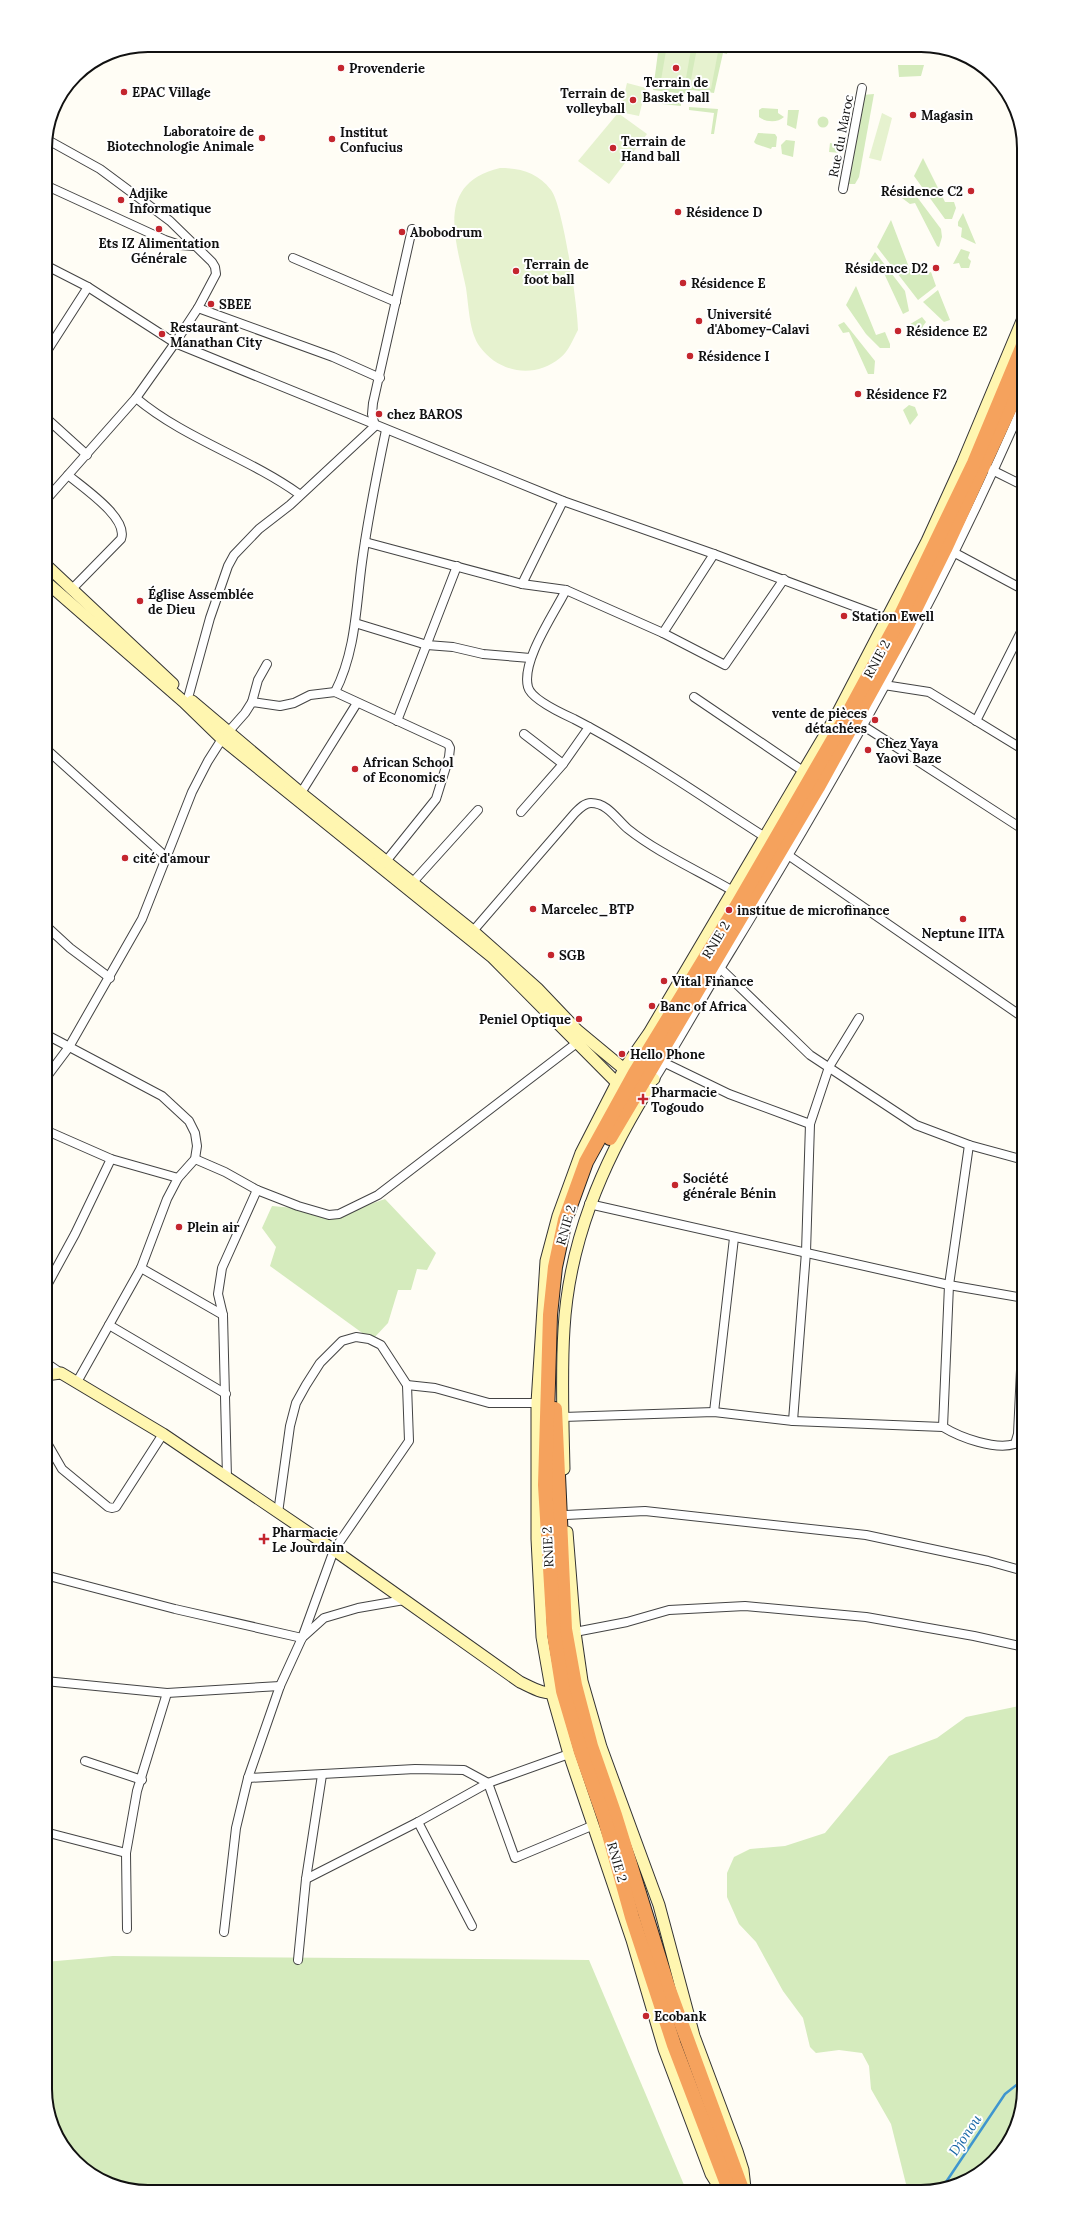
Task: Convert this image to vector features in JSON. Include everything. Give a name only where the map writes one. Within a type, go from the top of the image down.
[{"type":"highway","name":"RNIE 2","points":[[636,1081],[845,719],[892,620],[974,463],[1017,360]]},
{"type":"highway","name":"RNIE 2","points":[[727,2185],[674,2045],[632,1916],[605,1820],[581,1752],[563,1690],[554,1634],[545,1485],[550,1315],[555,1267],[565,1220],[586,1162],[636,1081],[736,928],[859,723],[938,563],[1017,392]]},
{"type":"highway","name":"RNIE 2","points":[[563,1690],[591,1746],[615,1815],[668,1987],[741,2185]]},
{"type":"street","name":"Rue du Maroc","points":[[843,189],[862,88]]},
{"type":"street","points":[[52,142],[100,169],[170,220],[215,268],[216,274],[198,308],[136,398],[52,493]]},
{"type":"street","points":[[52,188],[165,240],[180,245],[194,246]]},
{"type":"street","points":[[375,426],[372,414],[373,403],[380,378],[412,229]]},
{"type":"street","points":[[293,258],[396,302]]},
{"type":"street","points":[[52,269],[88,287],[175,343],[375,426],[563,501],[714,554],[770,576],[784,579],[892,620]]},
{"type":"street","points":[[52,343],[88,287]]},
{"type":"street","points":[[198,308],[333,357],[380,378]]},
{"type":"street","points":[[743,2185],[740,2160],[694,2036],[659,1905],[601,1747],[582,1681],[575,1632],[566,1515],[563,1417],[564,1329],[571,1272],[589,1204],[609,1156],[636,1081],[649,1033],[892,620],[962,464],[1017,333]]},
{"type":"street","points":[[136,398],[174,425],[200,440],[253,464],[299,494]]},
{"type":"street","points":[[719,2185],[711,2174],[664,2049],[632,1940],[569,1754],[563,1690],[542,1637],[537,1539],[537,1402],[546,1261],[558,1216],[581,1153],[636,1081],[665,1063],[788,855],[859,723],[884,685],[955,553],[1017,417]]},
{"type":"street","points":[[52,423],[86,455]]},
{"type":"street","points":[[188,698],[210,618],[228,566],[234,554],[375,426]]},
{"type":"street","points":[[335,692],[344,676],[352,650],[365,542],[386,430]]},
{"type":"street","points":[[992,470],[1017,482]]},
{"type":"street","points":[[68,476],[106,506],[120,523],[123,534],[121,538],[72,590]]},
{"type":"street","points":[[522,584],[563,501]]},
{"type":"street","points":[[365,542],[522,584],[566,590],[663,633],[725,665],[784,579]]},
{"type":"street","points":[[955,553],[1017,586]]},
{"type":"street","points":[[663,633],[714,554]]},
{"type":"street","points":[[397,721],[457,566]]},
{"type":"street","points":[[52,571],[184,702],[383,864],[492,957],[578,1042],[636,1081]]},
{"type":"street","points":[[52,587],[188,698],[226,736]]},
{"type":"street","points":[[566,590],[530,658],[526,676],[528,689],[541,701],[589,727],[765,837]]},
{"type":"street","points":[[355,623],[427,645],[453,647],[483,654],[530,658]]},
{"type":"street","points":[[976,721],[1017,640]]},
{"type":"street","points":[[52,1070],[70,1048],[142,919],[192,792],[226,736],[252,702],[258,680],[267,664]]},
{"type":"street","points":[[884,685],[929,692],[1017,746]]},
{"type":"street","points":[[252,702],[280,706],[294,703],[310,695],[335,692],[444,741],[450,748],[436,799],[383,864]]},
{"type":"street","points":[[694,697],[803,771]]},
{"type":"street","points":[[299,797],[357,703]]},
{"type":"street","points":[[859,723],[1017,825]]},
{"type":"street","points":[[521,812],[563,764],[589,727]]},
{"type":"street","points":[[524,734],[563,764]]},
{"type":"street","points":[[52,754],[166,856]]},
{"type":"street","points":[[473,931],[574,814],[584,805],[591,803],[601,805],[614,814],[626,827],[641,839],[733,891]]},
{"type":"street","points":[[413,882],[478,810]]},
{"type":"street","points":[[788,855],[1017,1013]]},
{"type":"street","points":[[383,864],[413,882],[473,931],[538,988],[577,1030],[636,1081]]},
{"type":"street","points":[[52,931],[70,948],[110,978]]},
{"type":"street","points":[[720,968],[810,1055],[916,1125],[969,1145],[1017,1158]]},
{"type":"street","points":[[793,1421],[806,1252],[810,1124],[829,1067],[859,1018]]},
{"type":"street","points":[[52,1038],[162,1096],[189,1121],[195,1133],[197,1146],[195,1159],[178,1178],[167,1199],[141,1268],[77,1382]]},
{"type":"street","points":[[195,1159],[225,1172],[257,1190],[329,1215],[356,1207],[378,1195],[578,1042]]},
{"type":"street","points":[[665,1063],[729,1094],[810,1124]]},
{"type":"street","points":[[52,1133],[111,1159],[178,1178]]},
{"type":"street","points":[[943,1427],[949,1285],[969,1145]]},
{"type":"street","points":[[52,1276],[75,1234],[111,1159]]},
{"type":"street","points":[[227,1478],[223,1315],[218,1294],[222,1268],[257,1190]]},
{"type":"street","points":[[589,1204],[734,1238],[806,1252],[949,1285],[1017,1297]]},
{"type":"street","points":[[714,1412],[734,1238]]},
{"type":"street","points":[[141,1268],[223,1315]]},
{"type":"street","points":[[109,1324],[226,1394]]},
{"type":"street","points":[[224,1932],[236,1828],[248,1778],[280,1686],[302,1638],[334,1550],[409,1441],[407,1385],[381,1345],[369,1339],[356,1337],[342,1341],[320,1363],[296,1403],[290,1426],[278,1513]]},
{"type":"street","points":[[52,1367],[163,1434],[334,1550],[520,1682],[534,1689],[563,1690]]},
{"type":"street","points":[[52,1374],[61,1373]]},
{"type":"street","points":[[407,1385],[435,1388],[489,1403],[537,1402]]},
{"type":"street","points":[[563,1417],[714,1412],[793,1421],[943,1427],[957,1436],[1005,1447],[1015,1444],[1017,1437]]},
{"type":"street","points":[[52,1454],[62,1469],[108,1507],[112,1508],[163,1434]]},
{"type":"street","points":[[566,1515],[645,1511],[866,1535],[988,1561],[1017,1569]]},
{"type":"street","points":[[52,1577],[175,1610],[302,1638]]},
{"type":"street","points":[[302,1638],[324,1618],[358,1608],[404,1600]]},
{"type":"street","points":[[575,1632],[627,1622],[670,1610],[745,1606],[866,1617],[1017,1646]]},
{"type":"street","points":[[52,1682],[167,1693],[280,1686]]},
{"type":"street","points":[[127,1929],[126,1853],[137,1791],[142,1780],[167,1693]]},
{"type":"street","points":[[306,1879],[418,1822],[488,1783],[569,1754]]},
{"type":"street","points":[[85,1761],[142,1780]]},
{"type":"street","points":[[248,1778],[408,1769],[464,1770],[488,1783],[515,1858],[594,1825]]},
{"type":"street","points":[[298,1960],[306,1879],[322,1775]]},
{"type":"street","points":[[418,1822],[472,1926]]},
{"type":"street","points":[[52,1834],[126,1853]]},
{"type":"green space","points":[[658,52],[727,52],[727,54],[723,53],[714,93],[692,90],[685,94],[653,90]]},
{"type":"green space","name":"Terrain de Basket ball","points":[[666,52],[690,52],[684,90],[660,86]]},
{"type":"green space","points":[[696,52],[718,52],[711,89],[690,85]]},
{"type":"green space","points":[[898,65],[924,65],[921,76],[899,77]]},
{"type":"green space","name":"Terrain de volleyball","points":[[627,83],[646,88],[639,116],[620,112]]},
{"type":"green space","points":[[874,94],[859,177],[855,184],[848,184],[862,95]]},
{"type":"green space","points":[[655,98],[681,101],[681,106],[653,103]]},
{"type":"green space","points":[[689,107],[718,109],[714,134],[711,134],[714,113],[689,110]]},
{"type":"green space","points":[[762,108],[778,109],[778,113],[784,117],[775,121],[765,120],[759,117],[759,110]]},
{"type":"green space","points":[[788,110],[799,110],[796,129],[787,125]]},
{"type":"green space","name":"Terrain de Hand ball","points":[[618,113],[647,134],[609,184],[578,161]]},
{"type":"green space","points":[[882,113],[892,118],[881,161],[869,158]]},
{"type":"green space","points":[[823,116],[827,118],[829,122],[827,126],[823,128],[819,126],[817,122],[819,118]]},
{"type":"green space","points":[[758,133],[775,134],[777,137],[776,147],[772,147],[771,149],[756,144],[754,142]]},
{"type":"green space","points":[[786,140],[795,141],[793,157],[782,154],[781,145]]},
{"type":"green space","points":[[830,143],[842,145],[841,153],[829,152]]},
{"type":"green space","points":[[923,158],[945,202],[954,202],[956,208],[952,219],[945,219],[914,176]]},
{"type":"green space","name":"Terrain de foot ball","points":[[500,168],[522,170],[540,179],[551,190],[556,199],[565,235],[573,280],[578,330],[568,348],[560,358],[550,365],[529,371],[518,370],[497,363],[488,356],[476,341],[472,327],[455,233],[454,216],[458,200],[465,187],[479,176]]},
{"type":"green space","points":[[906,192],[914,193],[941,229],[942,237],[939,247],[937,246],[915,203],[910,204],[902,198]]},
{"type":"green space","points":[[963,213],[976,244],[961,237],[962,228],[958,226],[958,222]]},
{"type":"green space","points":[[891,220],[910,270],[918,267],[922,275],[931,272],[936,286],[918,300],[877,247]]},
{"type":"green space","points":[[961,249],[970,252],[968,258],[971,261],[969,268],[961,268],[959,263],[953,264]]},
{"type":"green space","points":[[875,252],[905,291],[909,311],[903,314],[882,269],[876,270],[872,264],[868,263]]},
{"type":"green space","points":[[856,286],[876,335],[885,332],[890,348],[880,348],[866,334],[846,305]]},
{"type":"green space","points":[[938,290],[950,320],[944,322],[923,302]]},
{"type":"green space","points":[[922,317],[926,322],[923,326],[923,333],[913,336],[908,331],[907,326]]},
{"type":"green space","points":[[844,322],[875,361],[874,374],[868,374],[849,332],[843,333],[838,325]]},
{"type":"green space","points":[[909,405],[915,407],[918,415],[910,425],[903,410]]},
{"type":"green space","points":[[385,1199],[436,1253],[427,1270],[417,1269],[411,1290],[398,1290],[388,1323],[372,1340],[270,1266],[276,1247],[262,1228],[272,1206],[294,1208],[330,1218]]},
{"type":"green space","points":[[1017,1706],[1016,2101],[1012,2120],[1001,2142],[989,2157],[979,2165],[969,2172],[952,2180],[927,2185],[906,2185],[891,2124],[871,2089],[869,2066],[862,2053],[839,2050],[816,2053],[810,2047],[803,2018],[783,1991],[756,1942],[739,1924],[727,1897],[727,1873],[734,1857],[750,1849],[785,1846],[825,1833],[889,1756],[937,1738],[966,1717]]},
{"type":"green space","points":[[113,1956],[589,1960],[684,2185],[142,2185],[117,2180],[100,2172],[80,2157],[65,2137],[55,2113],[52,2095],[52,1961]]},
{"type":"waterway","name":"Djonou","points":[[947,2181],[1005,2094],[1017,2085]]},
{"type":"place","name":"Provenderie","points":[[341,68]]},
{"type":"place","name":"Terrain de Basket ball","points":[[676,68]]},
{"type":"place","name":"EPAC Village","points":[[124,92]]},
{"type":"place","name":"Terrain de volleyball","points":[[633,100]]},
{"type":"place","name":"Magasin","points":[[913,115]]},
{"type":"place","name":"Laboratoire de Biotechnologie Animale","points":[[262,138]]},
{"type":"place","name":"Institut Confucius","points":[[332,139]]},
{"type":"place","name":"Terrain de Hand ball","points":[[613,148]]},
{"type":"place","name":"Résidence C2","points":[[971,191]]},
{"type":"place","name":"Adjike Informatique","points":[[121,200]]},
{"type":"place","name":"Résidence D","points":[[678,212]]},
{"type":"place","name":"Ets IZ Alimentation Générale","points":[[159,229]]},
{"type":"place","name":"Abobodrum","points":[[402,232]]},
{"type":"place","name":"Résidence D2","points":[[936,268]]},
{"type":"place","name":"Terrain de foot ball","points":[[516,271]]},
{"type":"place","name":"Résidence E","points":[[683,283]]},
{"type":"place","name":"SBEE","points":[[211,304]]},
{"type":"place","name":"Université d'Abomey-Calavi","points":[[699,321]]},
{"type":"place","name":"Résidence E2","points":[[898,331]]},
{"type":"place","name":"Restaurant Manathan City","points":[[162,334]]},
{"type":"place","name":"Résidence I","points":[[690,356]]},
{"type":"place","name":"Résidence F2","points":[[858,394]]},
{"type":"place","name":"chez BAROS","points":[[379,414]]},
{"type":"place","name":"Église Assemblée de Dieu","points":[[140,601]]},
{"type":"place","name":"Station Ewell","points":[[844,616]]},
{"type":"place","name":"vente de pièces détachées","points":[[875,720]]},
{"type":"place","name":"Chez Yaya Yaovi Baze","points":[[868,750]]},
{"type":"place","name":"African School of Economics","points":[[355,769]]},
{"type":"place","name":"cité d'amour","points":[[125,858]]},
{"type":"place","name":"Marcelec_BTP","points":[[533,909]]},
{"type":"place","name":"institue de microfinance","points":[[729,910]]},
{"type":"place","name":"Neptune IITA","points":[[963,919]]},
{"type":"place","name":"SGB","points":[[551,955]]},
{"type":"place","name":"Vital Finance","points":[[664,981]]},
{"type":"place","name":"Banc of Africa","points":[[652,1006]]},
{"type":"place","name":"Peniel Optique","points":[[579,1019]]},
{"type":"place","name":"Hello Phone","points":[[622,1054]]},
{"type":"place","name":"Pharmacie Togoudo","points":[[643,1099]]},
{"type":"place","name":"Société générale Bénin","points":[[675,1185]]},
{"type":"place","name":"Plein air","points":[[179,1227]]},
{"type":"place","name":"Pharmacie Le Jourdain","points":[[264,1539]]},
{"type":"place","name":"Ecobank","points":[[646,2016]]}]
